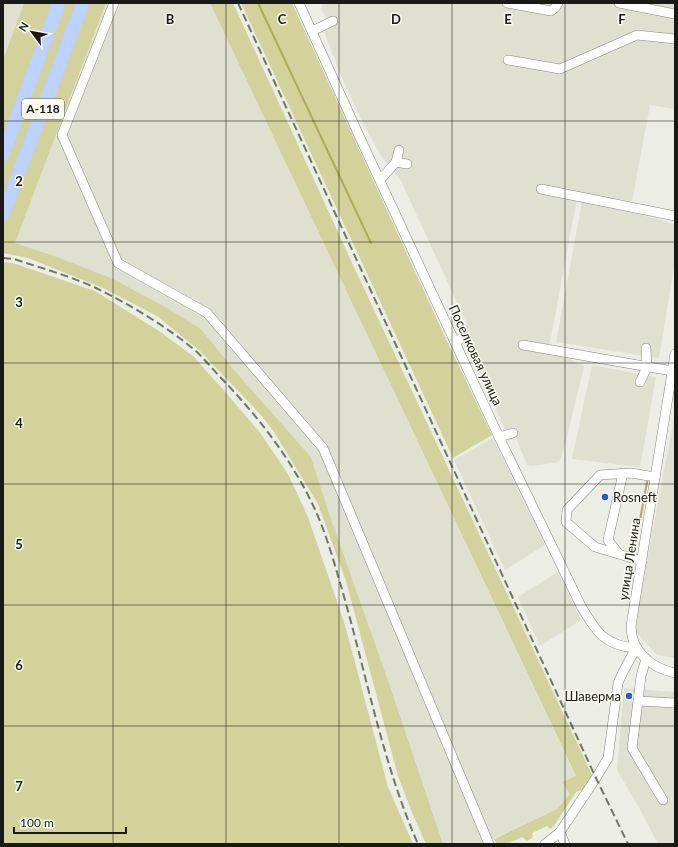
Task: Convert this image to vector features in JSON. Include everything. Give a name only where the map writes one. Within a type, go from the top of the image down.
[{"type":"highway","name":"А-118","points":[[3,155],[59,3]]},
{"type":"highway","name":"А-118","points":[[3,215],[83,3]]},
{"type":"street","points":[[114,3],[62,135],[118,263],[207,313],[323,448],[489,844]]},
{"type":"street","name":"Поселковая улица","points":[[299,3],[499,437],[590,622],[604,638],[622,647],[636,648]]},
{"type":"street","points":[[507,3],[551,11],[558,3]]},
{"type":"street","points":[[619,3],[675,14]]},
{"type":"street","points":[[312,31],[333,21]]},
{"type":"street","points":[[508,60],[560,69],[637,35],[675,39]]},
{"type":"street","points":[[380,180],[396,162],[399,150]]},
{"type":"street","points":[[396,162],[408,164]]},
{"type":"street","points":[[541,189],[675,216]]},
{"type":"street","points":[[455,342],[464,337]]},
{"type":"street","points":[[523,345],[672,371]]},
{"type":"street","points":[[640,382],[647,366],[646,348]]},
{"type":"street","name":"улица Ленина","points":[[636,648],[633,640],[632,626],[675,354]]},
{"type":"street","points":[[499,437],[514,432]]},
{"type":"street","points":[[642,561],[595,547],[566,522],[567,510],[600,475],[631,473],[655,477]]},
{"type":"street","points":[[618,553],[608,540],[622,474]]},
{"type":"street","points":[[546,844],[560,832],[608,758],[618,683],[636,648],[646,659],[660,668],[675,674]]},
{"type":"street","points":[[646,659],[641,676],[632,748],[662,800]]},
{"type":"street","points":[[638,701],[675,703]]},
{"type":"street","points":[[560,832],[565,844]]},
{"type":"shaded area","points":[[3,3],[24,3],[3,60]]},
{"type":"shaded area","points":[[24,3],[106,3],[15,243],[57,257],[113,279],[167,308],[201,329],[235,371],[311,457],[443,844],[426,844],[413,815],[398,776],[346,581],[318,504],[274,432],[261,415],[200,351],[157,316],[103,288],[28,258],[3,253],[3,60]]},
{"type":"shaded area","points":[[106,3],[210,3],[576,777],[562,782],[570,794],[557,809],[481,844],[443,844],[311,457],[235,371],[201,329],[15,243]]},
{"type":"shaded area","points":[[210,3],[233,3],[353,265],[593,777],[582,790],[576,792],[553,827],[550,829],[547,826],[532,833],[533,836],[527,841],[522,837],[507,844],[497,844],[494,839],[557,809],[570,794],[562,782],[576,776]]},
{"type":"shaded area","points":[[241,3],[292,3],[445,337],[492,435],[453,458]]},
{"type":"shaded area","points":[[322,3],[675,3],[675,109],[650,105],[632,201],[578,193],[548,353],[567,358],[584,366],[564,449],[559,462],[533,466],[527,465],[512,428],[505,429],[462,332],[467,324],[400,179],[381,156],[364,125],[340,74],[324,31],[331,28],[322,10]]},
{"type":"shaded area","points":[[582,202],[654,218],[675,225],[675,260],[659,358],[556,342]]},
{"type":"shaded area","points":[[3,262],[13,263],[95,291],[159,331],[193,356],[261,434],[288,474],[308,517],[345,625],[388,787],[413,844],[3,844]]},
{"type":"shaded area","points":[[592,365],[656,377],[640,467],[572,459]]},
{"type":"shaded area","points":[[675,412],[675,658],[657,655],[634,630]]},
{"type":"shaded area","points":[[493,438],[545,545],[505,570],[454,460]]},
{"type":"shaded area","points":[[558,572],[581,620],[540,646],[518,597]]},
{"type":"shaded area","points":[[624,688],[675,692],[675,844],[658,844],[617,770]]},
{"type":"waterway","points":[[258,3],[371,243]]},
{"type":"waterway","points":[[635,547],[647,482]]},
{"type":"railway","points":[[238,3],[596,778],[628,844]]},
{"type":"railway","points":[[3,258],[14,259],[66,276],[96,288],[163,326],[201,356],[251,411],[276,443],[288,460],[308,496],[324,532],[350,618],[384,749],[405,813],[418,844]]},
{"type":"place","name":"Rosneft","points":[[605,497]]},
{"type":"place","name":"Шаверма","points":[[629,696]]}]
